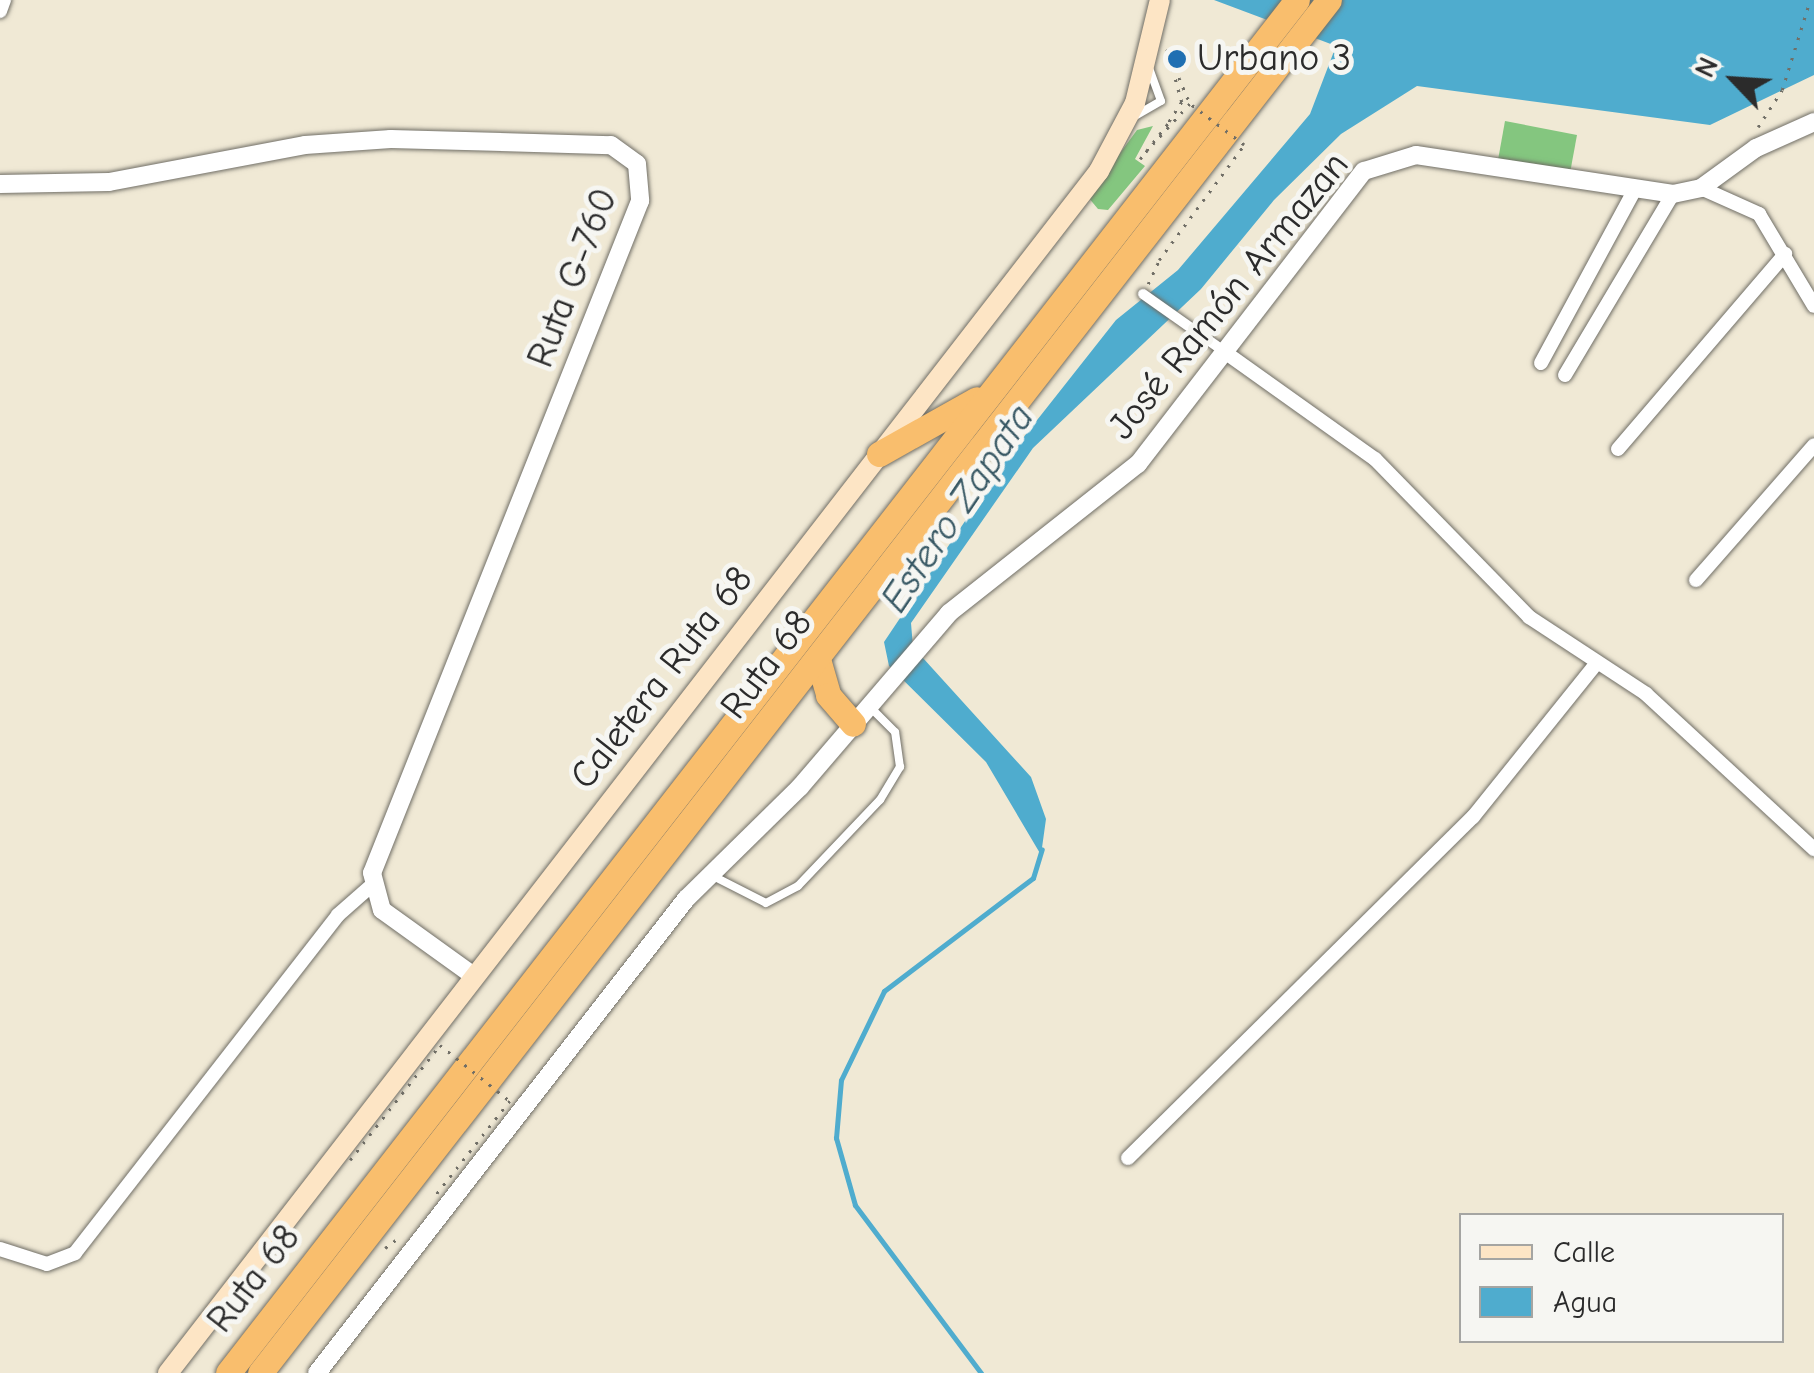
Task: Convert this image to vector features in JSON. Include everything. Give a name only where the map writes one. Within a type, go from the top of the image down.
[{"type":"highway","name":"Ruta 68","points":[[228,1373],[1297,0]]},
{"type":"highway","name":"Ruta 68","points":[[260,1373],[1329,0]]},
{"type":"highway","points":[[878,454],[1001,381]]},
{"type":"highway","points":[[818,659],[828,695],[861,715]]},
{"type":"main road","name":"Caletera Ruta 68","points":[[168,1373],[1099,171],[1128,120],[1146,64],[1159,3]]},
{"type":"street","points":[[0,11],[4,0]]},
{"type":"street","points":[[1700,188],[1756,148],[1814,122]]},
{"type":"street","name":"Ruta G-760","points":[[0,184],[109,182],[305,144],[391,139],[611,145],[637,164],[640,201],[370,886]]},
{"type":"street","name":"José Ramón Armazan","points":[[861,715],[920,645],[972,592],[1138,464],[1228,354],[1356,178],[1381,160],[1416,155],[1634,191],[1673,194],[1700,188]]},
{"type":"street","points":[[1700,188],[1759,214],[1814,306]]},
{"type":"street","points":[[1541,363],[1634,191]]},
{"type":"street","points":[[1565,375],[1673,194]]},
{"type":"street","points":[[1618,450],[1785,254]]},
{"type":"street","points":[[1143,294],[1375,459],[1529,617],[1646,694],[1814,849]]},
{"type":"street","points":[[1696,580],[1814,445]]},
{"type":"street","points":[[1128,1158],[1473,817],[1596,663]]},
{"type":"street","points":[[318,1373],[709,874],[861,715]]},
{"type":"street","points":[[0,1249],[47,1264],[75,1253],[338,915],[370,886],[382,910],[474,976]]},
{"type":"lane","points":[[709,874],[766,904],[812,872],[900,767],[895,732],[861,715]]},
{"type":"path","points":[[1756,132],[1782,90],[1810,0]]},
{"type":"path","points":[[1166,40],[1182,102],[1140,158],[1190,104],[1189,83],[1174,68]]},
{"type":"path","points":[[1143,294],[1158,260],[1244,145],[1190,104]]},
{"type":"path","points":[[342,1172],[440,1046],[510,1101],[423,1212]]},
{"type":"path","points":[[364,1242],[380,1254],[413,1224]]},
{"type":"green space","points":[[1505,121],[1577,135],[1570,173],[1498,160]]},
{"type":"green space","points":[[1153,126],[1135,159],[1145,166],[1108,210],[1098,209],[1088,197],[1137,130]]},
{"type":"water","points":[[1214,0],[1814,0],[1814,75],[1710,125],[1417,86],[1341,134],[1274,200],[1201,289],[1033,448],[911,623],[913,647],[1031,777],[1046,819],[1041,855],[986,762],[889,666],[884,642],[1008,457],[1116,320],[1178,270],[1310,114],[1336,46]]},
{"type":"waterway","name":"Estero Zapata","points":[[981,1373],[855,1205],[836,1138],[841,1080],[884,991],[1033,878],[1042,849]]},
{"type":"place","name":"Urbano 3","points":[[1177,59]]}]
